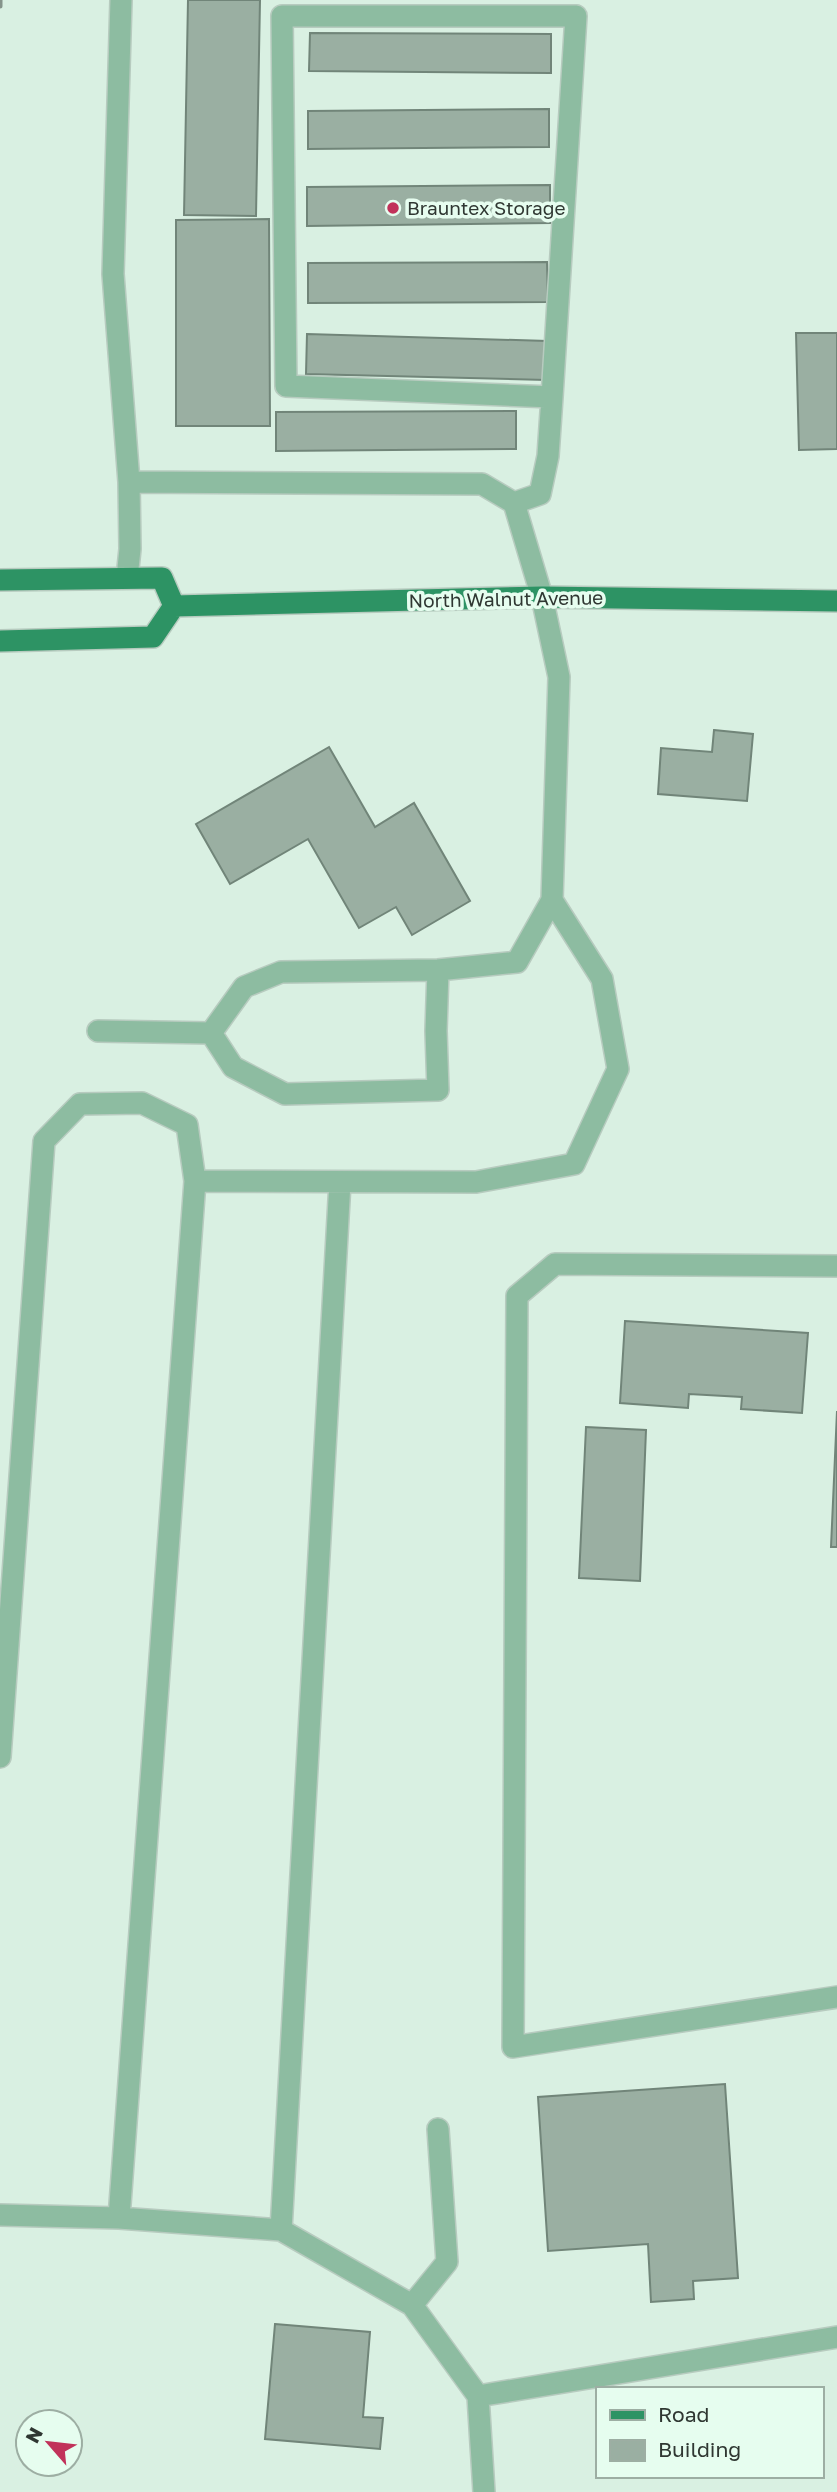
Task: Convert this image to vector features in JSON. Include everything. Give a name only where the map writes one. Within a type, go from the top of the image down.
[{"type":"main road","points":[[0,580],[162,578],[174,606],[153,637],[0,641]]},
{"type":"main road","name":"North Walnut Avenue","points":[[174,606],[542,597],[837,601]]},
{"type":"lane","points":[[121,0],[113,274],[129,482],[130,549],[127,578]]},
{"type":"lane","points":[[514,503],[540,494],[548,456],[552,397],[576,16],[282,16],[286,386],[552,397]]},
{"type":"lane","points":[[129,482],[482,484],[514,503],[542,597],[559,677],[552,900],[517,962],[438,970],[281,972],[244,987],[211,1033]]},
{"type":"lane","points":[[195,1181],[476,1182],[574,1164],[618,1069],[602,979],[552,900]]},
{"type":"lane","points":[[211,1033],[233,1067],[285,1094],[438,1090],[438,970]]},
{"type":"lane","points":[[98,1031],[211,1033]]},
{"type":"lane","points":[[0,1757],[44,1141],[80,1104],[142,1103],[187,1125],[195,1181],[119,2218]]},
{"type":"lane","points":[[281,2230],[340,1182]]},
{"type":"lane","points":[[837,1266],[555,1265],[517,1296],[513,2047],[837,1997]]},
{"type":"lane","points":[[412,2305],[447,2262],[438,2129]]},
{"type":"lane","points":[[0,2215],[119,2218],[281,2230],[412,2305],[478,2396],[484,2492]]},
{"type":"lane","points":[[478,2396],[837,2337]]},
{"type":"building","points":[[188,0],[260,0],[256,216],[184,215]]},
{"type":"building","points":[[310,33],[551,34],[551,73],[309,71]]},
{"type":"building","points":[[549,109],[549,147],[308,149],[308,111]]},
{"type":"building","points":[[550,185],[550,223],[307,226],[307,187]]},
{"type":"building","points":[[269,219],[270,426],[176,426],[176,220]]},
{"type":"building","points":[[547,262],[548,302],[308,303],[308,263]]},
{"type":"building","points":[[796,333],[837,333],[837,449],[799,450]]},
{"type":"building","points":[[307,334],[547,341],[546,380],[306,374]]},
{"type":"building","points":[[516,411],[516,449],[276,451],[276,412]]},
{"type":"building","points":[[714,730],[753,734],[747,801],[658,794],[661,748],[712,752]]},
{"type":"building","points":[[329,747],[375,827],[414,803],[470,901],[412,935],[396,907],[359,928],[308,839],[230,884],[196,824]]},
{"type":"building","points":[[625,1321],[808,1333],[802,1413],[741,1409],[742,1397],[689,1394],[688,1408],[620,1403]]},
{"type":"building","points":[[837,1411],[837,1547],[831,1547]]},
{"type":"building","points":[[586,1427],[646,1430],[640,1581],[579,1578]]},
{"type":"building","points":[[725,2084],[738,2278],[693,2281],[694,2299],[651,2302],[648,2244],[548,2251],[538,2097]]},
{"type":"building","points":[[275,2324],[370,2332],[363,2417],[383,2418],[380,2449],[265,2439]]},
{"type":"railway","points":[[0,0],[0,6]]},
{"type":"place","name":"Brauntex Storage","points":[[393,208]]}]
